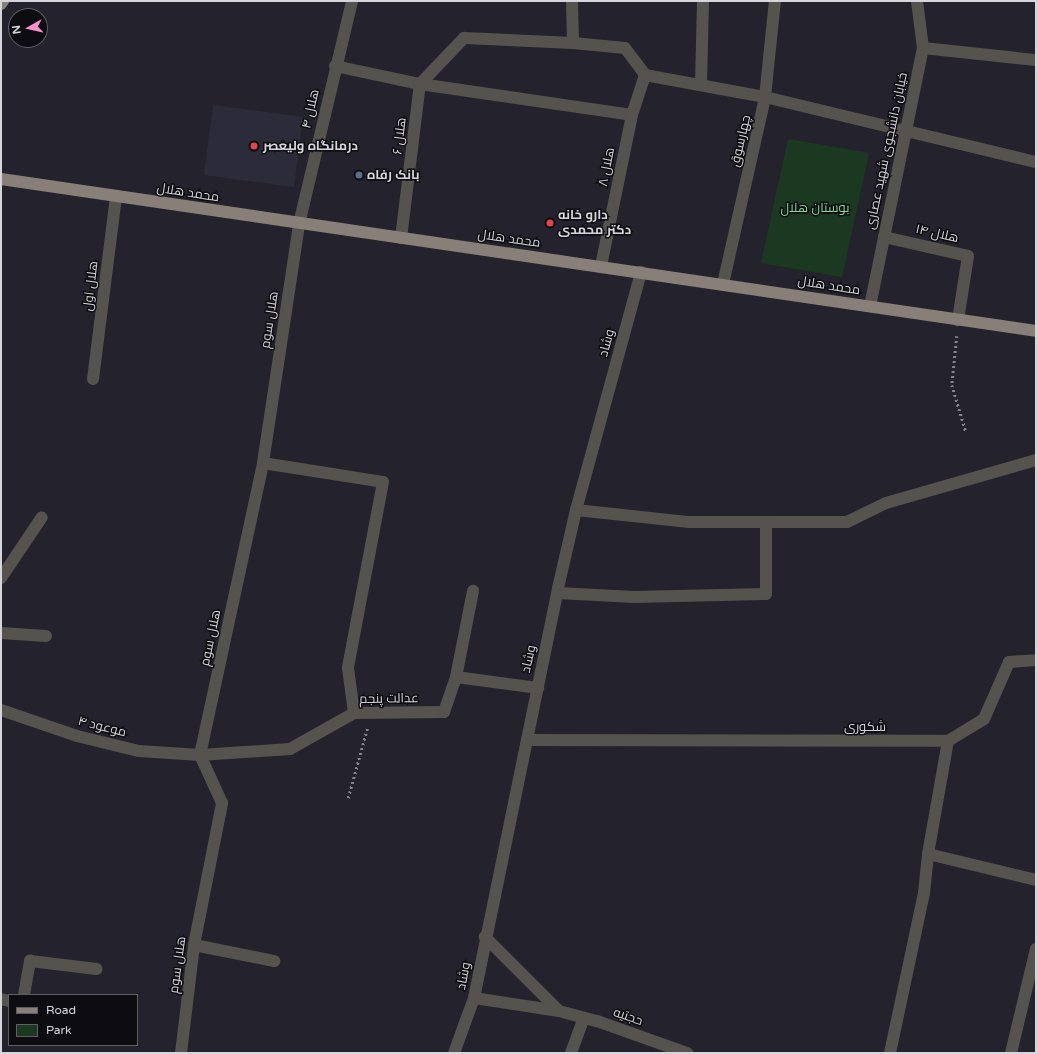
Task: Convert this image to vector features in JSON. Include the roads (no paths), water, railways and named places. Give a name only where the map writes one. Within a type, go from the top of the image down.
[{"type":"main road","name":"محمد هلال","points":[[1,179],[299,224],[601,266],[1036,331]]},
{"type":"street","name":"هلال ۴","points":[[299,224],[335,66],[352,1]]},
{"type":"street","points":[[572,1],[573,43]]},
{"type":"street","points":[[701,84],[703,1]]},
{"type":"street","name":"چهارسوق","points":[[723,284],[766,97],[775,1]]},
{"type":"street","name":"خیابان دانشجوی شهید عصاری","points":[[870,306],[923,48],[917,1]]},
{"type":"street","points":[[420,84],[464,38],[573,43],[625,48],[645,75],[766,97],[906,132],[1036,162]]},
{"type":"street","points":[[923,48],[1036,60]]},
{"type":"street","points":[[335,66],[420,84],[632,115]]},
{"type":"street","name":"هلال ۸","points":[[601,266],[632,115],[645,75]]},
{"type":"street","name":"هلال ۶","points":[[401,238],[420,84]]},
{"type":"street","name":"هلال اول","points":[[93,379],[116,196]]},
{"type":"street","name":"هلال سوم","points":[[181,1053],[194,946],[222,804],[200,755],[263,463],[299,224]]},
{"type":"street","name":"هلال ۱۴","points":[[884,237],[968,256],[958,320]]},
{"type":"street","name":"وشاد","points":[[454,1053],[474,998],[485,937],[576,510],[641,272]]},
{"type":"street","points":[[576,510],[689,522],[847,522],[886,503],[1036,460]]},
{"type":"street","points":[[263,463],[383,482],[348,668],[354,713]]},
{"type":"street","points":[[1,578],[42,517]]},
{"type":"street","points":[[558,593],[634,597],[766,594],[766,522]]},
{"type":"street","points":[[473,591],[456,677],[538,688]]},
{"type":"street","points":[[1,633],[46,636]]},
{"type":"street","points":[[890,1053],[924,893],[928,854],[948,741],[984,719],[1009,662],[1036,660]]},
{"type":"street","name":"عدالت پنجم","points":[[200,755],[290,749],[354,713],[444,712],[456,677]]},
{"type":"street","name":"موعود ۴","points":[[1,710],[77,736],[139,750],[200,755]]},
{"type":"street","name":"شکوری","points":[[527,740],[948,741]]},
{"type":"street","points":[[928,854],[1036,880]]},
{"type":"street","name":"حجتیه","points":[[485,937],[559,1011]]},
{"type":"street","points":[[194,946],[274,961]]},
{"type":"street","points":[[1011,1053],[1036,949]]},
{"type":"street","points":[[24,994],[30,961],[97,969]]},
{"type":"street","name":"حجتیه","points":[[474,998],[559,1011],[687,1053]]},
{"type":"street","points":[[571,1053],[584,1018]]},
{"type":"place","name":"درمانگاه ولیعصر","points":[[254,146]]},
{"type":"place","name":"بانک رفاه","points":[[359,175]]},
{"type":"place","name":"دارو خانه دکتر محمدی","points":[[550,223]]},
{"type":"park label","name":"بوستان هلال","points":[[815,208]]}]
